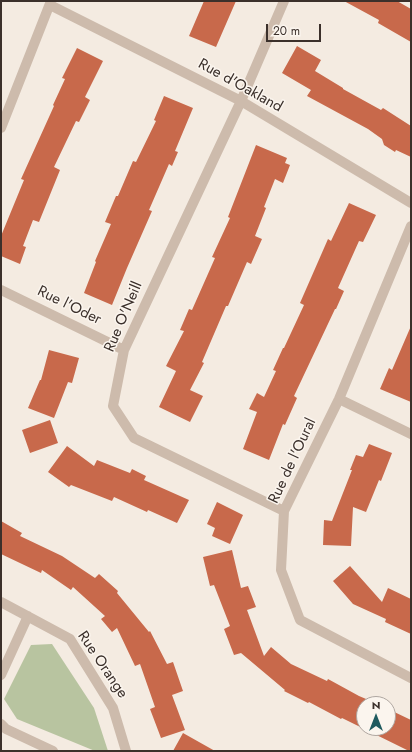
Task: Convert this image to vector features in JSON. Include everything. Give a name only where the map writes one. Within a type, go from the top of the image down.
[{"type":"street","points":[[241,101],[284,1]]},
{"type":"street","points":[[1,128],[50,3]]},
{"type":"street","name":"Rue d'Oakland","points":[[50,3],[241,101],[411,203]]},
{"type":"street","name":"Rue O'Neill","points":[[241,101],[124,350],[113,406],[134,438],[284,511]]},
{"type":"street","name":"Rue de l'Oural","points":[[411,226],[339,399],[284,511],[281,570],[300,620],[411,678]]},
{"type":"street","name":"Rue l'Oder","points":[[1,290],[124,350]]},
{"type":"street","points":[[339,399],[411,434]]},
{"type":"street","name":"Rue Orange","points":[[1,602],[70,639],[114,708],[126,751]]},
{"type":"street","points":[[1,675],[28,616]]},
{"type":"street","points":[[1,724],[6,729],[53,751]]},
{"type":"green space","points":[[52,644],[94,708],[108,751],[95,751],[17,719],[4,699],[31,645]]},
{"type":"building","points":[[204,1],[236,1],[216,47],[189,36]]},
{"type":"building","points":[[344,1],[397,1],[411,9],[411,42],[378,23],[379,20]]},
{"type":"building","points":[[297,46],[321,60],[315,71],[343,89],[381,110],[383,108],[411,126],[411,157],[396,150],[395,152],[384,145],[382,139],[368,129],[307,96],[311,90],[282,73]]},
{"type":"building","points":[[77,48],[103,61],[85,97],[90,100],[79,122],[76,121],[54,167],[60,170],[39,222],[33,220],[23,246],[26,247],[20,264],[1,256],[1,236],[24,180],[21,179],[65,79],[62,78]]},
{"type":"building","points":[[164,96],[193,108],[175,151],[178,152],[172,166],[169,164],[149,210],[152,211],[112,305],[84,293],[96,262],[95,261],[111,224],[105,222],[133,161],[136,162],[156,121],[154,120]]},
{"type":"building","points":[[256,145],[287,158],[285,163],[290,165],[283,183],[275,179],[255,236],[262,239],[251,264],[247,262],[228,306],[226,306],[202,362],[204,363],[190,390],[203,396],[190,422],[159,407],[176,371],[166,366],[184,331],[180,330],[189,309],[192,310],[215,258],[212,257],[230,218],[228,217]]},
{"type":"building","points":[[349,203],[376,215],[363,242],[359,241],[338,288],[344,291],[294,396],[297,398],[285,425],[283,424],[269,460],[243,449],[257,412],[249,409],[257,393],[264,397],[276,371],[273,370],[304,305],[300,303],[328,239],[331,241]]},
{"type":"building","points":[[411,326],[411,402],[380,389],[389,368],[392,370]]},
{"type":"building","points":[[49,350],[79,358],[72,383],[68,382],[54,418],[28,408],[41,380]]},
{"type":"building","points":[[50,420],[58,443],[30,453],[22,430]]},
{"type":"building","points":[[369,444],[392,453],[381,481],[379,480],[366,512],[353,507],[351,546],[323,545],[324,520],[332,521],[352,470],[350,470],[356,455],[363,457]]},
{"type":"building","points":[[67,446],[94,466],[97,460],[130,473],[132,469],[146,476],[144,480],[189,500],[177,523],[148,510],[147,512],[114,497],[112,501],[71,485],[69,487],[48,472]]},
{"type":"building","points":[[217,502],[243,515],[230,544],[212,536],[215,528],[207,524]]},
{"type":"building","points":[[1,521],[22,533],[20,536],[62,556],[95,578],[99,574],[118,591],[117,593],[149,632],[150,631],[167,664],[173,662],[183,691],[172,695],[185,730],[161,738],[150,709],[155,707],[140,664],[135,666],[117,628],[112,632],[101,619],[105,616],[73,587],[71,590],[42,570],[41,573],[1,554]]},
{"type":"building","points":[[232,550],[241,588],[248,586],[256,607],[247,610],[264,656],[271,647],[291,664],[327,681],[328,679],[359,696],[356,696],[356,725],[284,691],[285,690],[241,653],[234,655],[224,629],[230,626],[214,585],[210,586],[203,557]]},
{"type":"building","points":[[350,566],[382,602],[388,588],[411,599],[411,634],[385,622],[386,619],[353,604],[333,581]]},
{"type":"building","points":[[396,713],[411,720],[411,751],[379,736],[396,736]]},
{"type":"building","points":[[183,733],[215,751],[173,751]]}]
